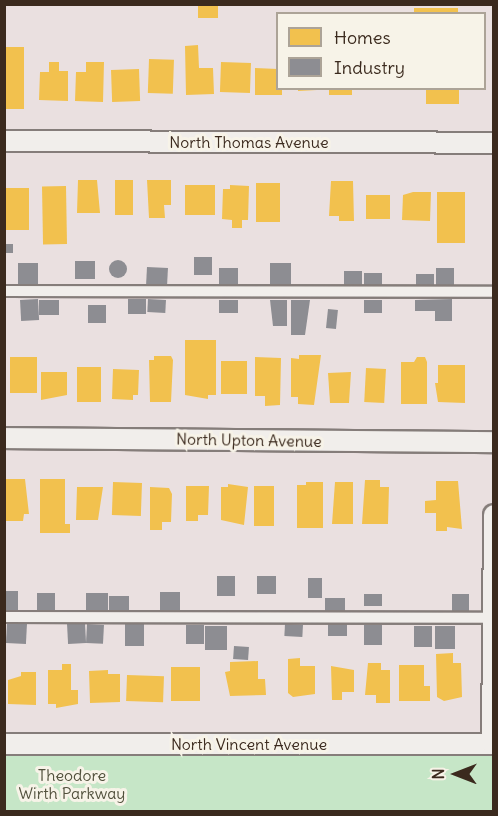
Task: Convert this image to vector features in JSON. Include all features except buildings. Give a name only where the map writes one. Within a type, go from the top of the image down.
[{"type":"street","name":"North Thomas Avenue","points":[[4,141],[494,143]]},
{"type":"street","name":"North Upton Avenue","points":[[4,438],[494,442]]},
{"type":"street","points":[[493,744],[494,515]]},
{"type":"street","name":"North Vincent Avenue","points":[[4,744],[493,744]]},
{"type":"lane","points":[[4,291],[494,292]]},
{"type":"lane","points":[[4,617],[493,618]]},
{"type":"green space","name":"Theodore Wirth Parkway","points":[[5,755],[493,755],[493,811],[5,811]]}]
